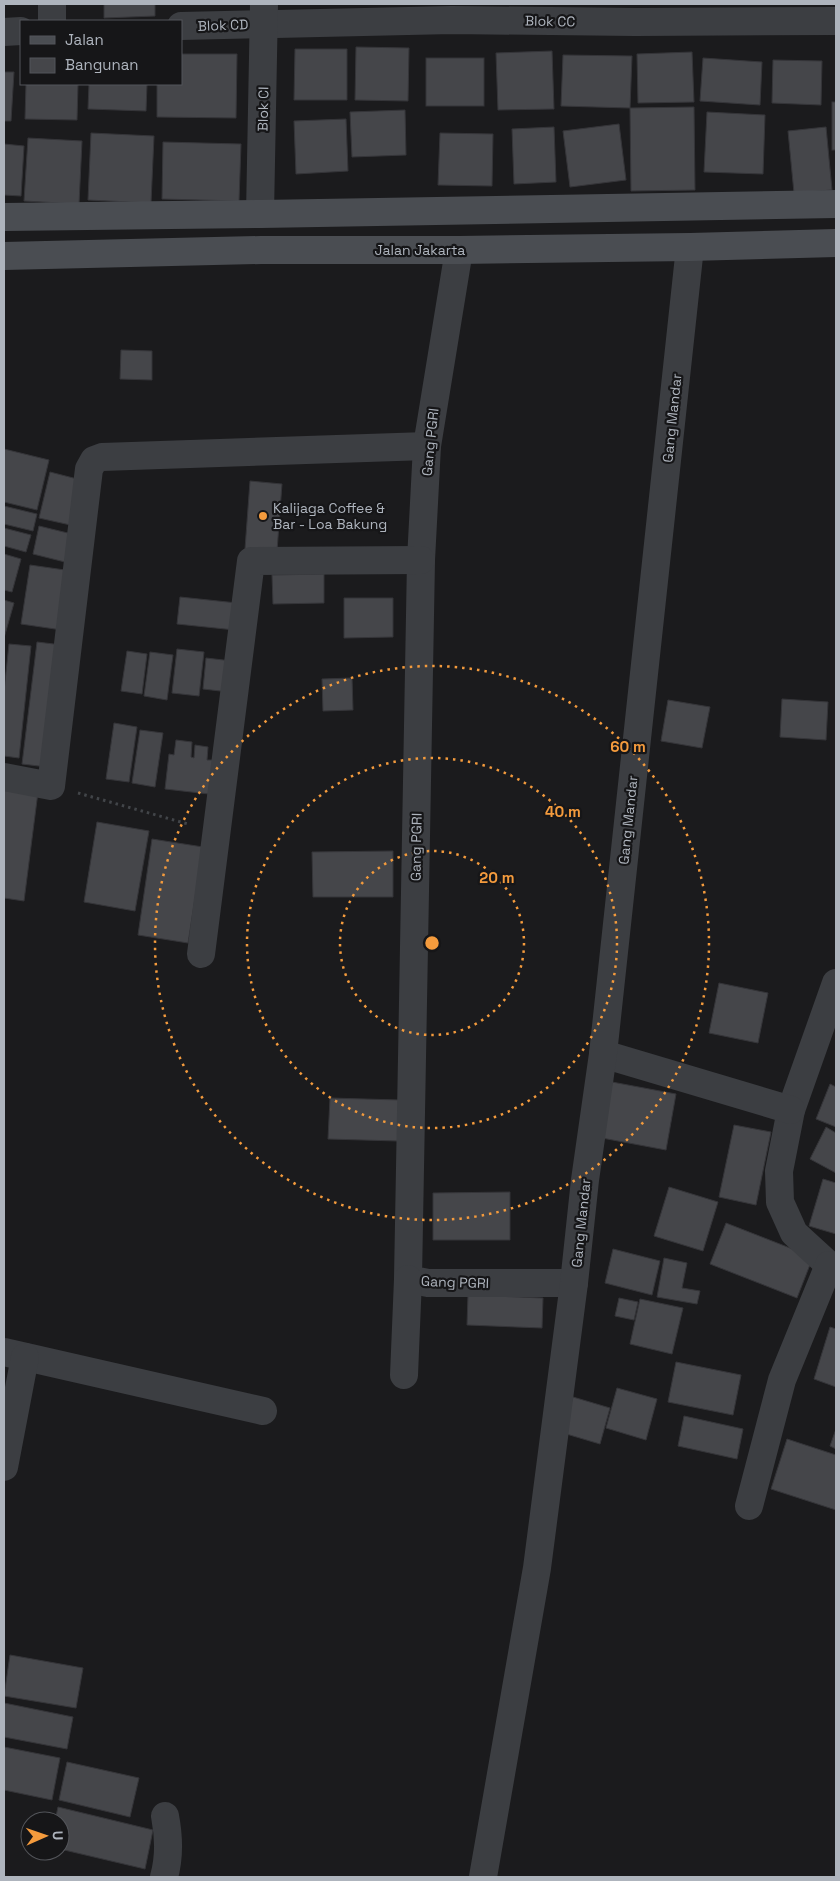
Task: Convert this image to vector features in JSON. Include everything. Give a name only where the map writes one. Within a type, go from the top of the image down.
[{"type":"main road","points":[[4,217],[836,204]]},
{"type":"main road","points":[[260,214],[261,250]]},
{"type":"main road","name":"Jalan Jakarta","points":[[4,256],[261,250],[459,250],[836,243]]},
{"type":"street","points":[[52,4],[52,20]]},
{"type":"street","name":"Blok CC","points":[[264,14],[452,12],[822,15]]},
{"type":"street","name":"Blok CD","points":[[182,26],[264,14]]},
{"type":"street","name":"Blok CI","points":[[260,214],[264,14]]},
{"type":"street","points":[[4,32],[20,31]]},
{"type":"street","name":"Gang Mandar","points":[[483,1877],[537,1568],[561,1393],[584,1180],[603,1054],[690,247]]},
{"type":"street","name":"Gang PGRI","points":[[459,250],[427,446],[421,560],[408,1280],[428,1283],[574,1283]]},
{"type":"street","points":[[4,777],[50,786],[89,469],[94,460],[102,457],[427,446]]},
{"type":"street","points":[[200,954],[251,560],[421,560]]},
{"type":"street","points":[[749,1506],[782,1380],[832,1265],[794,1232],[780,1202],[780,1171],[791,1110],[836,982]]},
{"type":"street","points":[[603,1054],[791,1110]]},
{"type":"street","points":[[404,1375],[408,1280]]},
{"type":"street","points":[[4,1467],[14,1354],[263,1411]]},
{"type":"street","points":[[164,1877],[167,1866],[169,1838],[165,1816]]},
{"type":"path","points":[[50,786],[215,831]]},
{"type":"building","points":[[104,4],[155,4],[155,16],[104,18]]},
{"type":"building","points":[[356,47],[409,48],[408,101],[355,100]]},
{"type":"building","points":[[295,49],[347,49],[347,100],[294,100]]},
{"type":"building","points":[[552,51],[554,109],[498,110],[496,53]]},
{"type":"building","points":[[692,52],[694,102],[638,103],[637,54]]},
{"type":"building","points":[[182,54],[237,54],[236,118],[157,117],[157,85],[182,85]]},
{"type":"building","points":[[563,55],[632,56],[630,108],[561,106]]},
{"type":"building","points":[[426,58],[484,58],[484,106],[426,106]]},
{"type":"building","points":[[703,58],[762,62],[760,105],[700,101]]},
{"type":"building","points":[[773,60],[822,61],[821,105],[772,103]]},
{"type":"building","points":[[4,72],[14,72],[11,121],[4,121]]},
{"type":"building","points":[[26,85],[78,85],[77,120],[25,119]]},
{"type":"building","points":[[89,85],[147,85],[146,111],[88,109]]},
{"type":"building","points":[[832,102],[836,102],[836,150],[832,150]]},
{"type":"building","points":[[694,107],[695,190],[631,191],[630,108]]},
{"type":"building","points":[[405,110],[406,155],[352,157],[350,112]]},
{"type":"building","points":[[707,112],[765,115],[763,174],[704,172]]},
{"type":"building","points":[[346,119],[348,171],[296,174],[294,121]]},
{"type":"building","points":[[619,124],[626,180],[570,187],[563,131]]},
{"type":"building","points":[[554,127],[556,182],[514,184],[512,129]]},
{"type":"building","points":[[826,127],[832,190],[794,193],[788,131]]},
{"type":"building","points":[[91,133],[154,136],[151,203],[88,200]]},
{"type":"building","points":[[440,133],[493,134],[492,186],[438,185]]},
{"type":"building","points":[[28,138],[82,141],[79,204],[24,201]]},
{"type":"building","points":[[163,142],[241,144],[239,201],[162,199]]},
{"type":"building","points":[[4,144],[24,146],[21,196],[4,195]]},
{"type":"building","points":[[121,350],[152,351],[152,380],[120,379]]},
{"type":"building","points":[[4,449],[49,460],[37,510],[4,502]]},
{"type":"building","points":[[50,472],[85,481],[75,526],[39,518]]},
{"type":"building","name":"Kalijaga Coffee & Bar - Loa Bakung","points":[[250,481],[282,484],[277,551],[245,549]]},
{"type":"building","points":[[4,506],[37,514],[33,531],[4,524]]},
{"type":"building","points":[[39,526],[76,535],[69,563],[33,554]]},
{"type":"building","points":[[4,528],[31,535],[26,552],[4,546]]},
{"type":"building","points":[[4,554],[21,559],[12,592],[4,590]]},
{"type":"building","points":[[30,565],[72,571],[62,630],[21,624]]},
{"type":"building","points":[[324,574],[324,603],[273,604],[272,575]]},
{"type":"building","points":[[180,597],[237,603],[235,630],[177,624]]},
{"type":"building","points":[[344,598],[393,598],[393,637],[344,638]]},
{"type":"building","points":[[4,600],[14,603],[4,638]]},
{"type":"building","points":[[37,642],[62,645],[47,767],[22,764]]},
{"type":"building","points":[[9,644],[31,646],[19,758],[4,756],[4,691]]},
{"type":"building","points":[[177,649],[204,652],[199,696],[172,693]]},
{"type":"building","points":[[127,651],[147,654],[142,694],[121,691]]},
{"type":"building","points":[[150,652],[173,655],[167,700],[144,696]]},
{"type":"building","points":[[206,658],[232,661],[229,692],[203,689]]},
{"type":"building","points":[[352,678],[353,710],[323,711],[322,679]]},
{"type":"building","points":[[782,699],[828,702],[826,740],[780,737]]},
{"type":"building","points":[[668,700],[710,707],[702,748],[661,741]]},
{"type":"building","points":[[114,723],[137,727],[129,782],[106,779]]},
{"type":"building","points":[[140,730],[163,733],[155,787],[132,783]]},
{"type":"building","points":[[176,740],[192,742],[191,757],[194,758],[195,745],[208,747],[207,760],[213,760],[209,794],[165,789],[169,754],[174,755]]},
{"type":"building","points":[[4,787],[38,792],[24,901],[4,898]]},
{"type":"building","points":[[97,822],[149,831],[135,911],[84,902]]},
{"type":"building","points":[[152,839],[203,847],[188,943],[138,935]]},
{"type":"building","points":[[393,851],[393,897],[313,897],[312,852]]},
{"type":"building","points":[[719,983],[768,993],[758,1043],[709,1033]]},
{"type":"building","points":[[612,1082],[676,1094],[666,1150],[602,1138]]},
{"type":"building","points":[[830,1084],[836,1087],[836,1127],[816,1119]]},
{"type":"building","points":[[330,1098],[399,1100],[398,1141],[328,1139]]},
{"type":"building","points":[[734,1125],[771,1132],[756,1205],[719,1197]]},
{"type":"building","points":[[826,1127],[836,1133],[836,1173],[810,1159]]},
{"type":"building","points":[[823,1179],[836,1183],[836,1234],[809,1226]]},
{"type":"building","points":[[669,1187],[718,1202],[703,1251],[654,1236]]},
{"type":"building","points":[[510,1192],[510,1240],[433,1240],[433,1193]]},
{"type":"building","points":[[726,1223],[813,1257],[797,1298],[710,1264]]},
{"type":"building","points":[[613,1249],[660,1261],[652,1295],[605,1283]]},
{"type":"building","points":[[664,1258],[687,1263],[682,1288],[700,1291],[697,1304],[657,1297]]},
{"type":"building","points":[[468,1295],[543,1298],[542,1328],[467,1325]]},
{"type":"building","points":[[619,1298],[638,1302],[634,1320],[615,1316]]},
{"type":"building","points":[[640,1299],[683,1308],[672,1354],[630,1344]]},
{"type":"building","points":[[830,1327],[836,1329],[836,1387],[814,1379]]},
{"type":"building","points":[[676,1362],[741,1375],[733,1415],[668,1402]]},
{"type":"building","points":[[617,1388],[657,1399],[646,1440],[606,1428]]},
{"type":"building","points":[[573,1397],[610,1408],[600,1444],[563,1433]]},
{"type":"building","points":[[684,1416],[743,1429],[737,1459],[678,1446]]},
{"type":"building","points":[[836,1429],[836,1449],[830,1446]]},
{"type":"building","points":[[787,1439],[836,1455],[836,1510],[771,1489]]},
{"type":"building","points":[[10,1655],[83,1668],[76,1708],[4,1696]]},
{"type":"building","points":[[4,1703],[73,1717],[67,1749],[4,1737]]},
{"type":"building","points":[[4,1747],[60,1758],[52,1800],[4,1790]]},
{"type":"building","points":[[67,1762],[139,1778],[130,1817],[59,1800]]},
{"type":"building","points":[[58,1807],[153,1830],[145,1869],[70,1851],[70,1811],[57,1811]]},
{"type":"place","name":"Kalijaga Coffee & Bar - Loa Bakung","points":[[263,516]]}]
